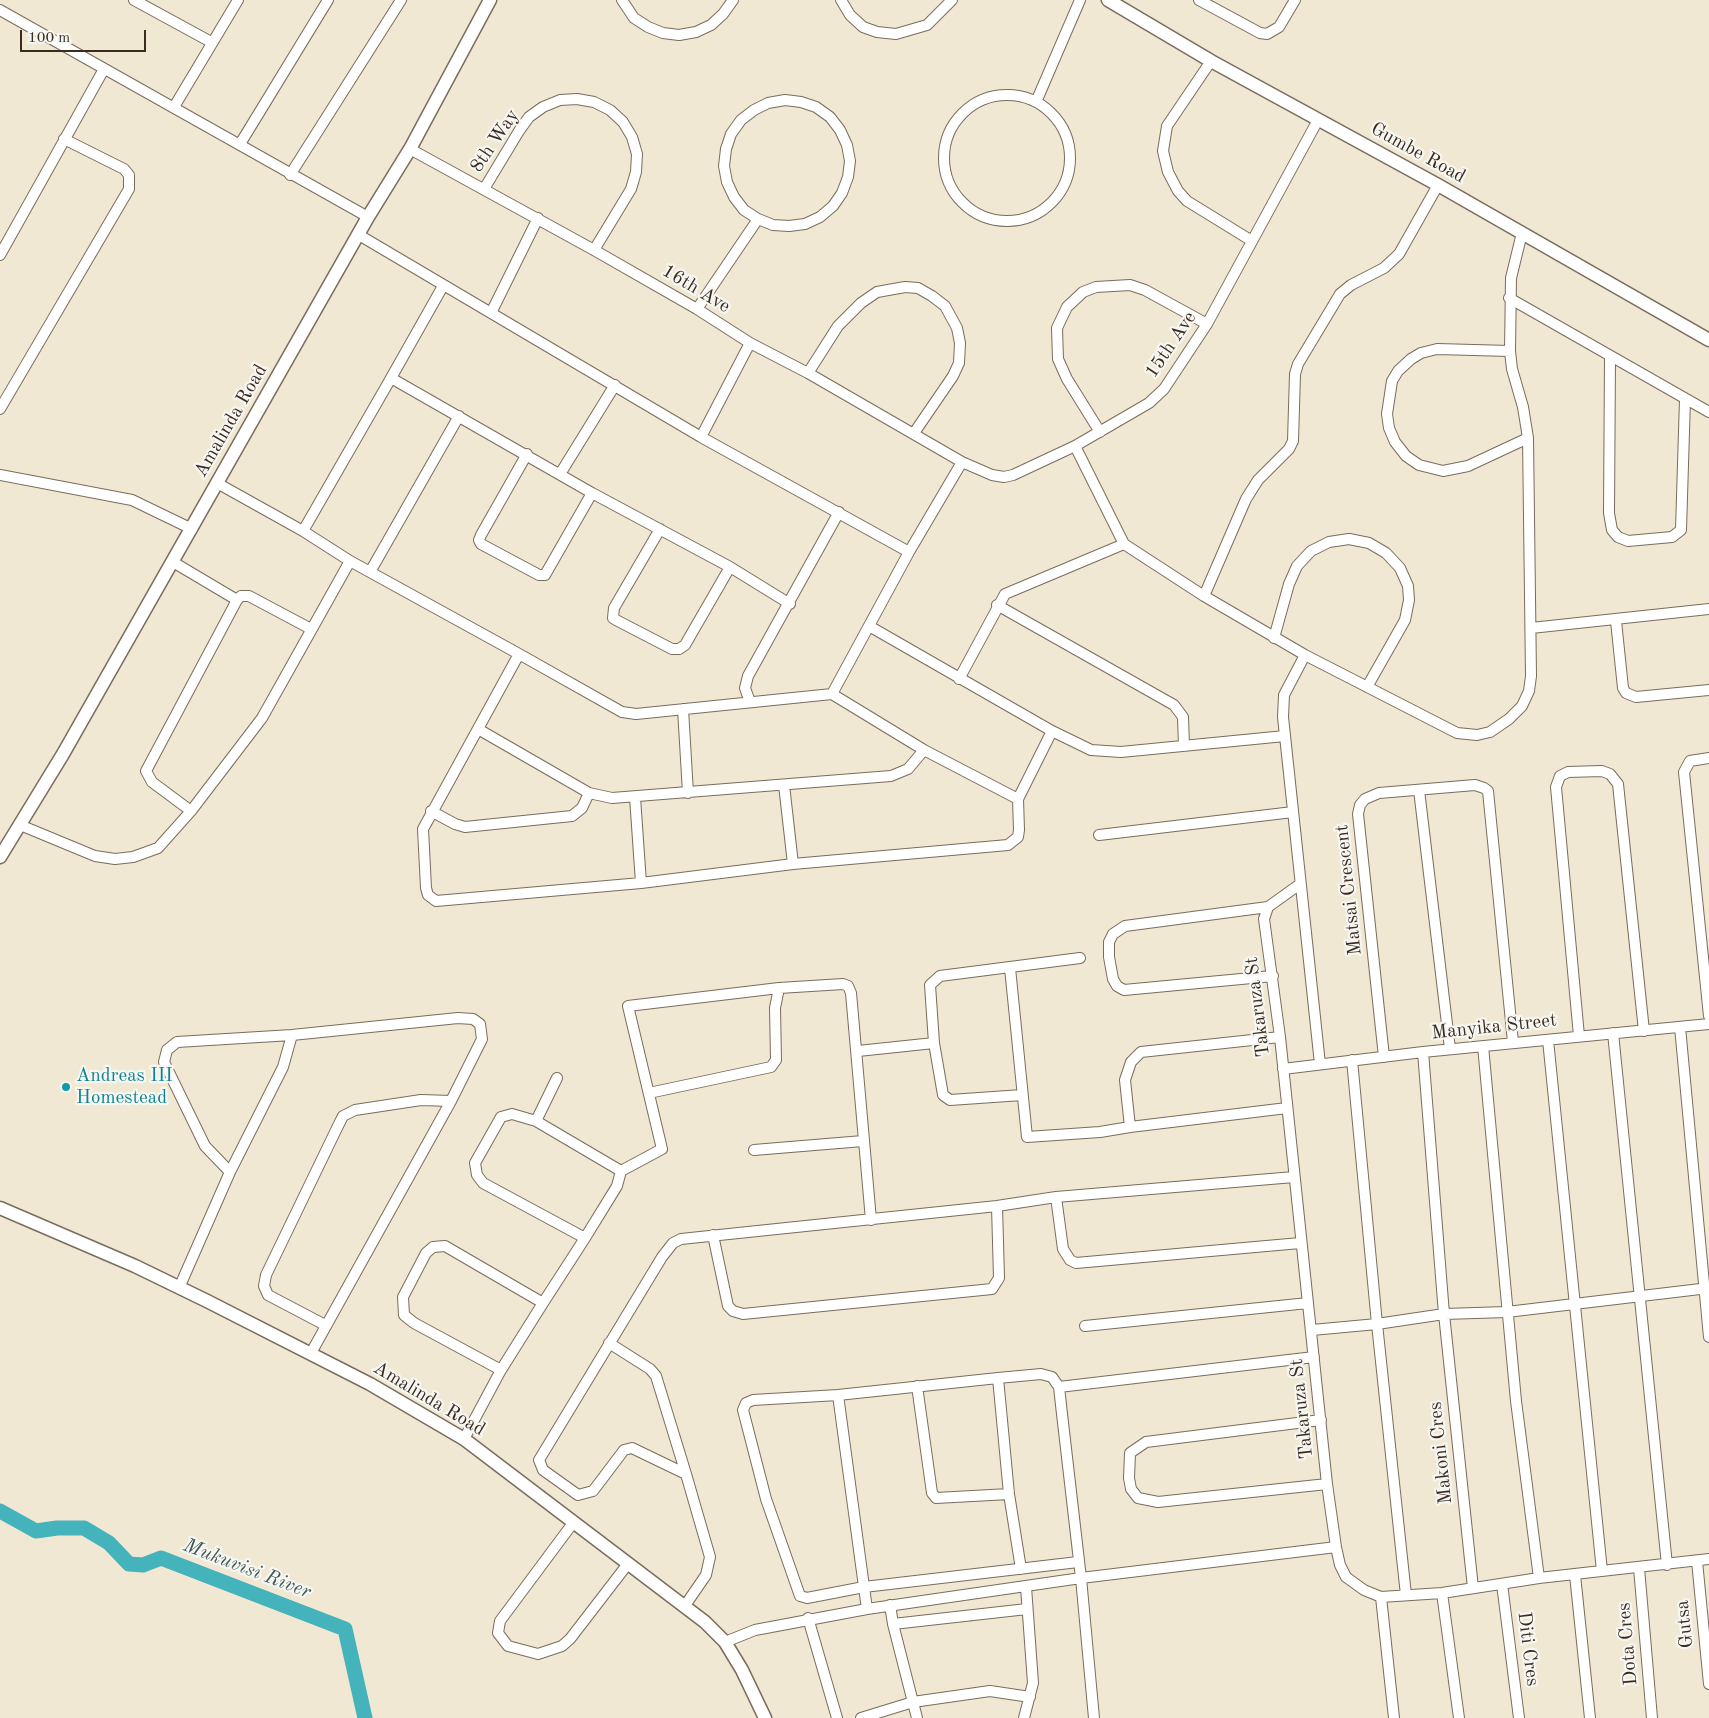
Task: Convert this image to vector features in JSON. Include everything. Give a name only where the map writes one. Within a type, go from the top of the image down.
[{"type":"street","points":[[134,0],[211,42]]},
{"type":"street","points":[[174,107],[211,42],[238,0]]},
{"type":"street","points":[[240,144],[328,0]]},
{"type":"street","points":[[290,175],[401,0]]},
{"type":"street","name":"Amalinda Road","points":[[0,857],[192,529],[368,217],[410,149],[490,0]]},
{"type":"street","points":[[622,0],[634,18],[648,27],[663,33],[679,34],[696,32],[711,25],[723,14],[733,0]]},
{"type":"street","points":[[841,0],[850,14],[863,26],[877,32],[896,34],[927,25],[952,0]]},
{"type":"street","points":[[1036,102],[1080,0]]},
{"type":"street","name":"Gumbe Road","points":[[1108,0],[1211,61],[1438,185],[1709,340]]},
{"type":"street","points":[[1199,0],[1260,33],[1267,34],[1280,27],[1295,0]]},
{"type":"street","points":[[0,10],[240,144],[290,175],[368,217]]},
{"type":"street","points":[[1211,61],[1167,126],[1164,151],[1168,172],[1178,191],[1187,201],[1252,241]]},
{"type":"street","points":[[0,255],[104,68]]},
{"type":"street","points":[[1004,95],[1021,96],[1036,102],[1060,124],[1067,139],[1068,172],[1062,188],[1046,206],[1025,218],[1009,221],[992,220],[977,214],[964,204],[953,191],[947,176],[944,160],[945,144],[951,128],[967,110],[988,98],[1004,95]]},
{"type":"street","name":"8th Way","points":[[484,188],[518,132],[529,117],[543,107],[560,100],[577,99],[594,102],[610,110],[623,122],[632,138],[636,154],[636,172],[631,189],[594,250]]},
{"type":"street","points":[[785,100],[801,102],[816,108],[830,117],[840,130],[847,145],[850,161],[848,178],[842,193],[833,206],[820,217],[805,224],[773,225],[758,219],[744,210],[734,197],[727,182],[724,166],[726,149],[731,134],[741,120],[754,110],[768,103],[785,100]]},
{"type":"street","name":"15th Ave","points":[[962,462],[992,475],[1004,477],[1013,475],[1100,432],[1149,403],[1164,389],[1207,324],[1318,120]]},
{"type":"street","points":[[0,409],[129,189],[129,175],[124,169],[64,139]]},
{"type":"street","name":"16th Ave","points":[[410,149],[538,218],[697,309],[750,343],[808,373],[962,462]]},
{"type":"street","points":[[1204,596],[1246,499],[1258,480],[1289,449],[1293,441],[1295,374],[1298,364],[1340,294],[1352,285],[1384,268],[1399,254],[1438,185]]},
{"type":"street","points":[[492,311],[538,218]]},
{"type":"street","points":[[697,309],[758,219]]},
{"type":"street","points":[[1075,446],[1124,544],[1204,596],[1304,655],[1456,733],[1477,736],[1490,732],[1509,719],[1522,706],[1529,691],[1531,676],[1528,438],[1523,407],[1512,370],[1510,351],[1509,298],[1514,259],[1522,233]]},
{"type":"street","points":[[359,235],[443,286],[492,311],[702,437],[909,552]]},
{"type":"street","points":[[1100,432],[1067,379],[1058,359],[1057,328],[1067,306],[1083,292],[1096,287],[1130,285],[1145,290],[1207,324]]},
{"type":"street","points":[[303,531],[443,286]]},
{"type":"street","points":[[808,373],[838,326],[861,303],[877,292],[905,287],[918,288],[945,306],[957,328],[960,343],[959,363],[953,376],[914,433]]},
{"type":"street","points":[[1509,298],[1709,412]]},
{"type":"street","points":[[702,437],[750,343]]},
{"type":"street","points":[[1510,351],[1437,349],[1421,353],[1411,359],[1398,371],[1392,381],[1387,414],[1389,428],[1395,442],[1406,456],[1420,465],[1443,471],[1468,466],[1528,438]]},
{"type":"street","points":[[1610,357],[1609,513],[1612,530],[1618,538],[1628,541],[1672,537],[1681,530],[1685,399]]},
{"type":"street","points":[[391,378],[527,454],[592,493],[730,567],[790,604]]},
{"type":"street","points":[[560,474],[615,385]]},
{"type":"street","points":[[370,572],[459,416]]},
{"type":"street","points":[[527,454],[481,535],[479,540],[482,544],[539,575],[545,575],[592,493]]},
{"type":"street","points":[[832,694],[909,552],[962,462]]},
{"type":"street","points":[[0,475],[132,500],[192,529]]},
{"type":"street","points":[[217,483],[303,531],[350,561],[622,712],[636,714],[832,694],[924,750],[1018,799]]},
{"type":"street","points":[[750,702],[746,688],[748,676],[790,604],[839,512]]},
{"type":"street","points":[[660,529],[614,608],[613,618],[616,620],[672,648],[679,649],[685,644],[730,567]]},
{"type":"street","points":[[1274,638],[1289,584],[1298,566],[1311,551],[1329,542],[1349,539],[1369,543],[1386,553],[1400,568],[1408,586],[1408,600],[1405,620],[1367,687]]},
{"type":"street","points":[[959,679],[1001,598],[1012,591],[1124,544]]},
{"type":"street","points":[[20,825],[95,856],[115,859],[152,852],[191,812],[262,718],[350,561]]},
{"type":"street","points":[[173,562],[237,600]]},
{"type":"street","points":[[191,812],[152,782],[146,771],[237,600],[241,596],[249,596],[311,630]]},
{"type":"street","points":[[997,605],[1174,705],[1183,717],[1184,746]]},
{"type":"street","points":[[1530,628],[1616,621],[1709,609]]},
{"type":"street","points":[[1616,621],[1626,693],[1636,696],[1709,690]]},
{"type":"street","points":[[869,626],[1052,731],[1099,751],[1121,752],[1285,736]]},
{"type":"street","points":[[519,654],[431,811],[423,829],[422,842],[426,888],[428,895],[436,901],[641,882],[793,864],[1008,845],[1018,837],[1018,799],[1052,731]]},
{"type":"street","points":[[1304,655],[1284,695],[1285,736],[1320,1064]]},
{"type":"street","points":[[683,709],[688,793]]},
{"type":"street","points":[[478,729],[589,793],[612,798],[784,785],[902,773],[908,770],[924,750]]},
{"type":"street","points":[[1709,758],[1690,762],[1684,772],[1709,1016]]},
{"type":"street","points":[[1579,1036],[1556,787],[1560,776],[1568,772],[1602,771],[1610,774],[1618,784],[1644,1030]]},
{"type":"street","name":"Matsai Crescent","points":[[1384,1057],[1358,814],[1360,805],[1372,795],[1475,784],[1488,792],[1513,1042]]},
{"type":"street","points":[[784,785],[793,864]]},
{"type":"street","points":[[1419,790],[1450,1049]]},
{"type":"street","points":[[431,811],[455,824],[465,827],[572,816],[582,808],[589,793]]},
{"type":"street","points":[[635,797],[641,882]]},
{"type":"street","points":[[1099,835],[1293,812]]},
{"type":"street","points":[[1273,976],[1124,990],[1117,986],[1112,978],[1109,942],[1113,934],[1125,926],[1268,906],[1300,884]]},
{"type":"street","name":"Takaruza St","points":[[1268,906],[1264,919],[1280,1037],[1300,1243],[1312,1330],[1328,1484],[1336,1547],[1340,1565],[1346,1577],[1364,1590],[1382,1597],[1442,1593],[1539,1578],[1709,1560]]},
{"type":"street","points":[[1022,1095],[950,1100],[943,1095],[934,1043],[930,985],[934,980],[946,975],[1080,958]]},
{"type":"street","points":[[1010,968],[1027,1137],[1100,1132],[1288,1108]]},
{"type":"street","points":[[464,1439],[501,1370],[617,1186],[620,1172],[662,1149],[628,1006],[778,988],[843,984],[848,986],[851,993],[858,1051],[863,1141],[871,1220]]},
{"type":"street","points":[[649,1093],[771,1068],[776,1060],[775,1008],[778,988]]},
{"type":"street","points":[[230,1172],[205,1146],[164,1062],[168,1050],[177,1042],[292,1035],[458,1018],[473,1019],[480,1024],[482,1039],[451,1100],[311,1353]]},
{"type":"street","name":"Manyika Street","points":[[1283,1069],[1513,1042],[1709,1024]]},
{"type":"street","points":[[1680,1027],[1707,1289],[1709,1337]]},
{"type":"street","points":[[1613,1034],[1666,1565]]},
{"type":"street","points":[[179,1288],[230,1172],[283,1067],[292,1035]]},
{"type":"street","points":[[1130,1127],[1125,1080],[1131,1062],[1141,1052],[1280,1037]]},
{"type":"street","points":[[1548,1040],[1602,1571]]},
{"type":"street","points":[[858,1051],[934,1043]]},
{"type":"street","points":[[1483,1046],[1516,1400],[1539,1578]]},
{"type":"street","name":"Makoni Cres","points":[[1423,1052],[1444,1314],[1473,1588]]},
{"type":"street","points":[[1352,1060],[1377,1324],[1406,1595]]},
{"type":"street","points":[[536,1121],[557,1078]]},
{"type":"street","points":[[325,1325],[268,1295],[264,1286],[266,1275],[336,1128],[344,1116],[355,1110],[421,1100],[451,1100]]},
{"type":"street","points":[[585,1238],[483,1182],[477,1175],[474,1163],[501,1117],[512,1114],[536,1121],[620,1172]]},
{"type":"street","points":[[754,1150],[863,1141]]},
{"type":"street","points":[[686,1474],[632,1448],[624,1450],[593,1491],[582,1495],[575,1494],[541,1467],[539,1460],[662,1257],[681,1238],[871,1220],[1056,1198],[1294,1177]]},
{"type":"street","points":[[1056,1198],[1063,1249],[1070,1260],[1076,1263],[1300,1243]]},
{"type":"street","points":[[713,1236],[728,1306],[733,1311],[743,1314],[992,1289],[1000,1278],[996,1206]]},
{"type":"street","name":"Amalinda Road","points":[[0,1208],[135,1266],[311,1353],[370,1384],[464,1439],[627,1565],[705,1622],[725,1642],[742,1670],[765,1718]]},
{"type":"street","points":[[501,1370],[404,1316],[403,1296],[426,1253],[433,1247],[445,1246],[542,1303]]},
{"type":"street","points":[[1312,1330],[1377,1324],[1444,1314],[1507,1312],[1707,1289]]},
{"type":"street","points":[[1085,1326],[1308,1303]]},
{"type":"street","points":[[609,1343],[650,1369],[656,1376],[710,1557],[706,1575],[684,1606]]},
{"type":"street","points":[[1059,1386],[1314,1357]]},
{"type":"street","points":[[1078,1562],[864,1587],[807,1598],[800,1596],[766,1498],[742,1410],[746,1403],[753,1400],[838,1395],[1041,1374],[1052,1377],[1059,1386],[1081,1578],[1094,1718]]},
{"type":"street","points":[[998,1378],[1009,1494],[1021,1569]]},
{"type":"street","points":[[917,1386],[932,1493],[936,1498],[944,1500],[1009,1494]]},
{"type":"street","points":[[838,1395],[867,1609]]},
{"type":"street","points":[[1321,1420],[1146,1442],[1130,1453],[1128,1478],[1138,1498],[1150,1502],[1328,1484]]},
{"type":"street","points":[[573,1522],[500,1621],[498,1633],[508,1646],[538,1654],[562,1646],[570,1639],[627,1565]]},
{"type":"street","points":[[725,1642],[755,1630],[808,1618],[890,1605],[1081,1578],[1336,1547]]},
{"type":"street","name":"Gutsa","points":[[1697,1561],[1709,1684]]},
{"type":"street","name":"Dota Cres","points":[[1639,1568],[1652,1718]]},
{"type":"street","points":[[1575,1575],[1590,1718]]},
{"type":"street","name":"Diti Cres","points":[[1502,1584],[1519,1718]]},
{"type":"street","points":[[1024,1718],[1032,1683],[1026,1587]]},
{"type":"street","points":[[1442,1593],[1459,1718]]},
{"type":"street","points":[[1382,1597],[1394,1718]]},
{"type":"street","points":[[890,1605],[917,1718]]},
{"type":"street","points":[[893,1624],[1027,1609]]},
{"type":"street","points":[[808,1618],[837,1718]]},
{"type":"street","points":[[861,1718],[913,1702],[990,1691],[1030,1697]]},
{"type":"waterway","name":"Mukuvisi River","points":[[0,1511],[36,1531],[57,1528],[84,1528],[109,1543],[129,1564],[143,1565],[161,1558],[345,1629],[365,1718]]},
{"type":"place","name":"Andreas III Homestead","points":[[66,1087]]}]
